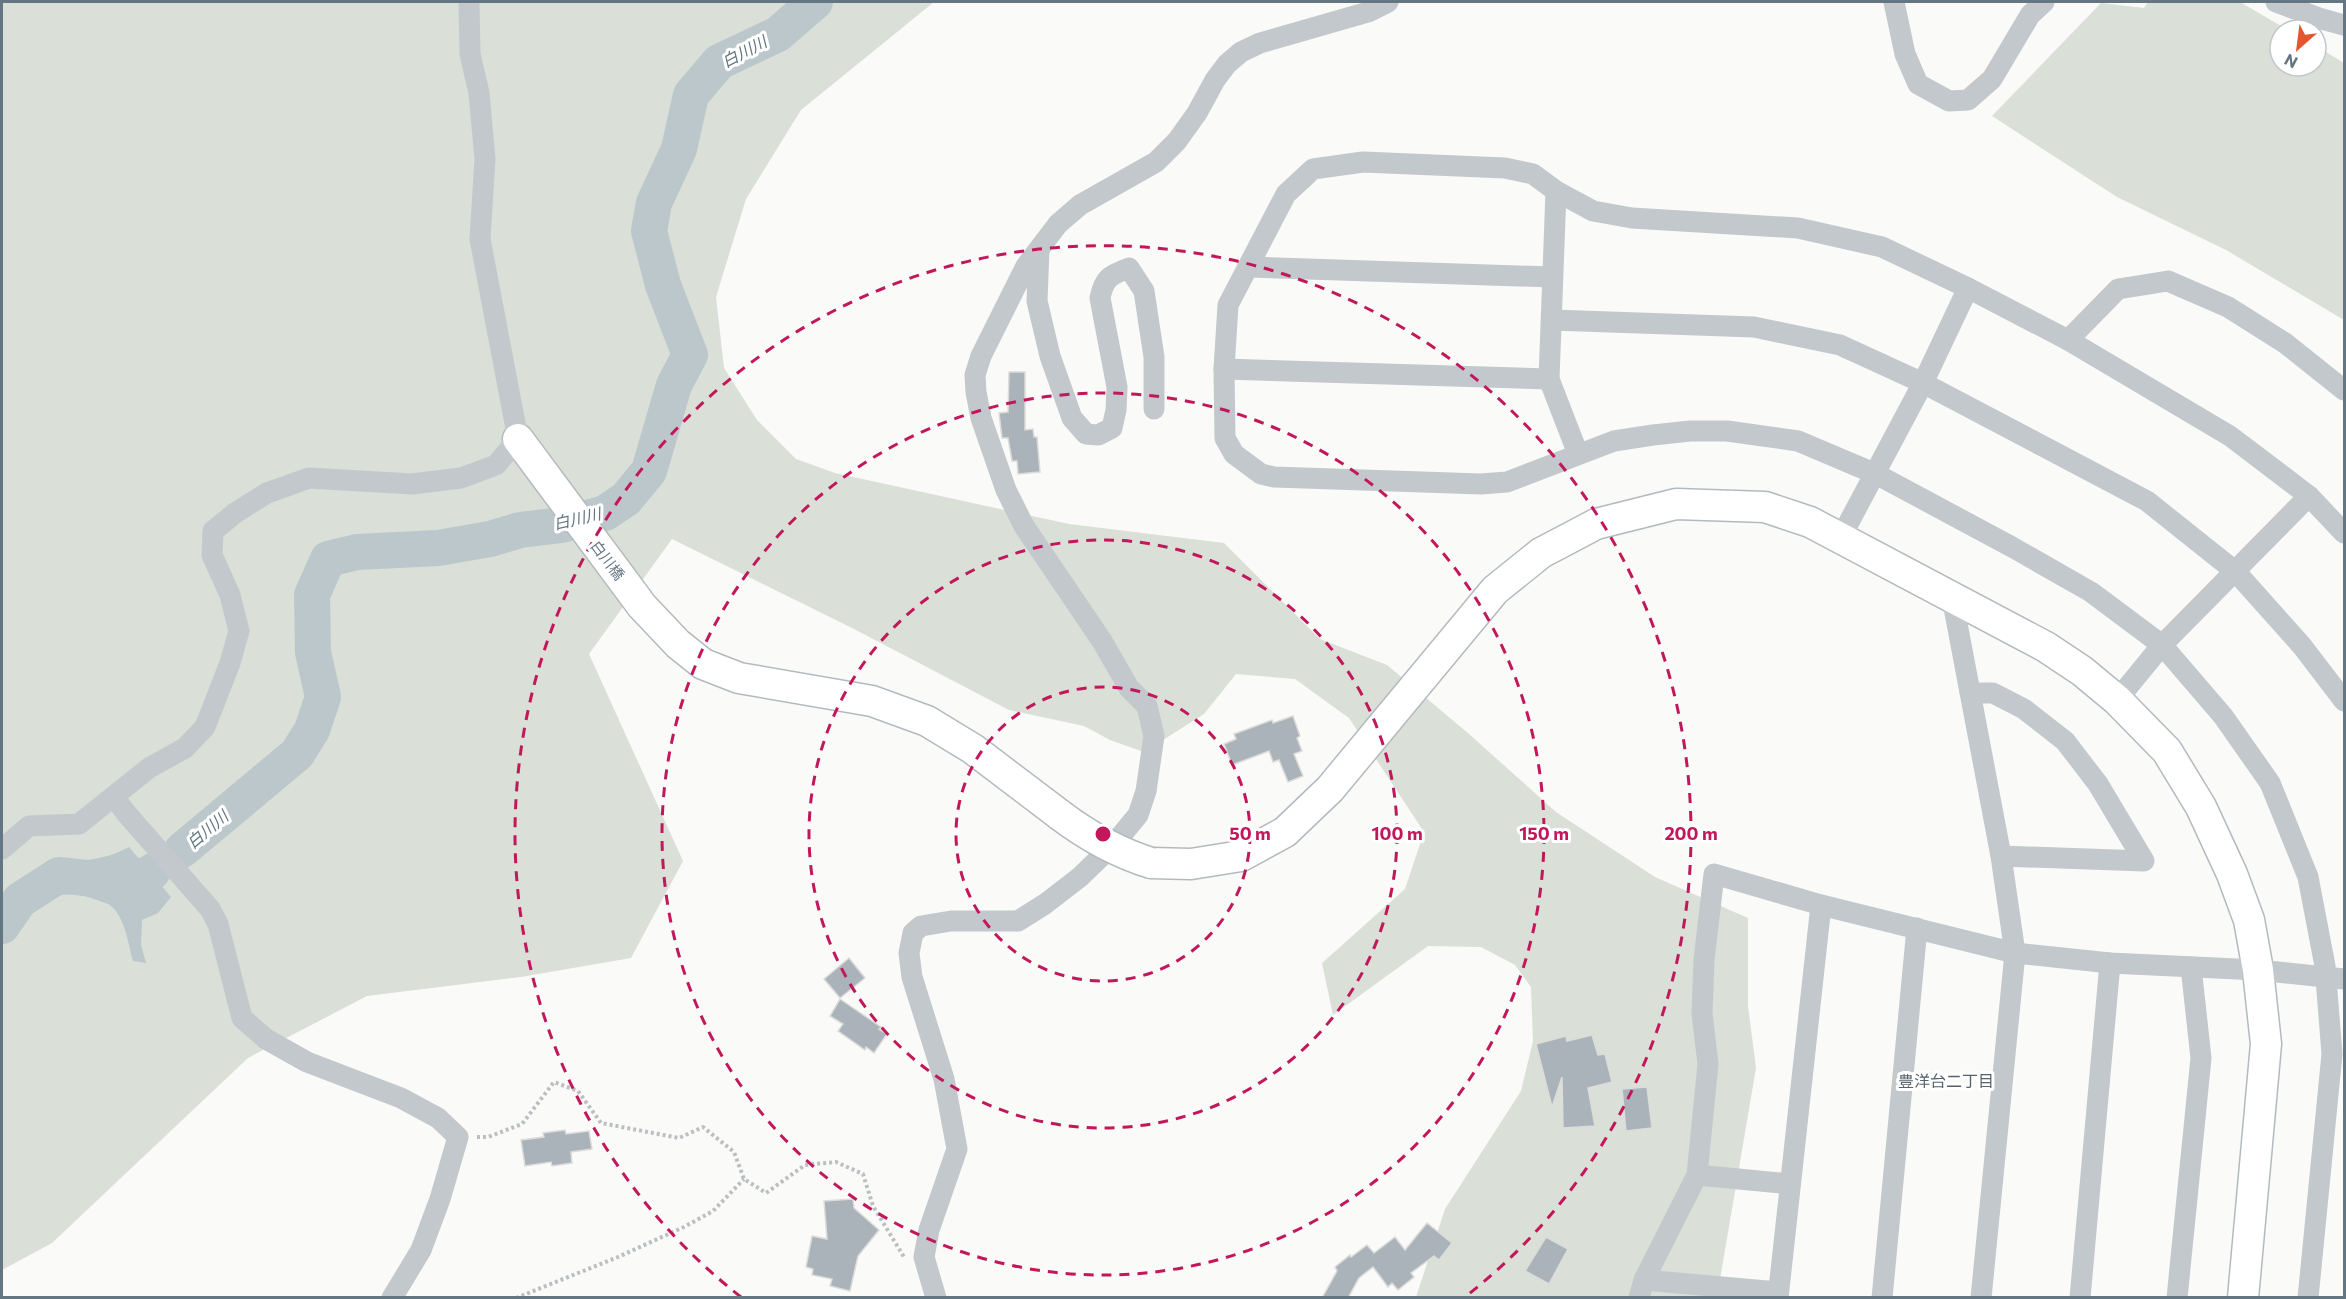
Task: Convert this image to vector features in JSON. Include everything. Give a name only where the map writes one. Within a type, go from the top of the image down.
[{"type":"street","points":[[2,849],[29,826],[79,824],[149,768],[185,748],[205,727],[230,663],[239,631],[230,595],[212,555],[213,531],[235,513],[267,494],[309,478],[412,484],[461,478],[496,465],[524,448],[480,239],[485,159],[479,93],[470,54],[469,2]]},
{"type":"street","points":[[936,1298],[924,1257],[942,1186],[957,1149],[944,1079],[912,977],[909,953],[913,933],[921,926],[951,921],[1018,921],[1080,877],[1114,844],[1138,815],[1146,791],[1154,736],[1147,706],[1129,688],[1102,641],[1024,526],[1006,490],[981,418],[976,392],[975,375],[981,356],[1026,266],[1058,224],[1080,205],[1156,162],[1177,141],[1227,64],[1241,52],[1260,43],[1368,12],[1389,2]]},
{"type":"street","points":[[1894,2],[1905,54],[1918,84],[1949,101],[1968,100],[1992,79],[2030,15],[2044,2]]},
{"type":"street","points":[[2276,2],[2344,25]]},
{"type":"street","points":[[2308,1298],[2332,1054],[2335,978],[2308,877],[2270,783],[2223,716],[2162,645],[2091,592],[1876,474],[1798,441],[1727,431],[1690,431],[1653,435],[1614,441],[1507,482],[1274,477],[1261,474],[1234,454],[1226,438],[1224,369],[1228,305],[1286,194],[1313,169],[1363,162],[1505,168],[1533,174],[1556,191],[1593,211],[1632,218],[1798,228],[1882,247],[2068,340],[2230,436],[2309,496],[2344,533]]},
{"type":"street","points":[[1556,191],[1549,379],[1578,454]]},
{"type":"street","points":[[1039,250],[1037,301],[1050,356],[1072,418],[1086,434],[1098,435],[1112,428],[1117,387],[1100,298],[1103,283],[1114,273],[1129,268],[1144,291],[1154,357],[1154,409]]},
{"type":"street","points":[[1249,267],[1551,277]]},
{"type":"street","points":[[2068,340],[2118,289],[2168,281],[2228,307],[2285,343],[2344,390]]},
{"type":"street","points":[[1841,537],[1923,383],[1968,288]]},
{"type":"street","points":[[1552,320],[1754,327],[1840,345],[1923,383],[2147,501],[2236,572],[2302,646],[2344,701]]},
{"type":"street","points":[[1224,369],[1549,379]]},
{"type":"street","name":"白川橋","points":[[524,448],[642,606],[678,644],[703,664],[739,678],[872,701],[927,721],[973,749],[1097,842],[1151,863],[1191,864],[1241,856],[1285,832],[1345,773],[1495,590],[1541,553],[1596,524],[1676,504],[1765,507],[1810,522],[1841,537],[2046,647],[2082,671],[2117,700],[2167,752],[2201,807],[2232,874],[2249,920],[2258,970],[2266,1044],[2243,1298]]},
{"type":"street","points":[[2117,700],[2162,645],[2309,496]]},
{"type":"street","points":[[1952,597],[2001,856],[2015,952],[1981,1298]]},
{"type":"street","points":[[1971,693],[1993,693],[2024,709],[2064,741],[2105,793],[2144,861],[2001,856]]},
{"type":"street","points":[[114,797],[210,909],[219,924],[242,1018],[266,1039],[307,1062],[401,1098],[438,1118],[458,1137],[440,1199],[421,1250],[392,1298]]},
{"type":"street","points":[[1821,905],[1778,1295],[1642,1289],[1697,1175],[1708,1064],[1702,1013],[1704,960],[1714,874],[1821,905],[2015,952],[2110,963],[2258,970],[2335,978]]},
{"type":"street","points":[[1882,1298],[1917,928]]},
{"type":"street","points":[[2080,1298],[2110,963]]},
{"type":"street","points":[[2177,1298],[2201,1058],[2192,967]]},
{"type":"street","points":[[1697,1175],[1790,1184]]},
{"type":"path","points":[[458,1137],[488,1137],[522,1124],[554,1082],[578,1091],[601,1123],[679,1138],[703,1127],[734,1152],[744,1179],[766,1193],[805,1165],[836,1162],[863,1174],[873,1206],[907,1262],[928,1277]]},
{"type":"path","points":[[516,1298],[618,1257],[684,1227],[713,1211],[744,1179]]},
{"type":"shaded area","points":[[2,2],[934,2],[801,110],[746,199],[716,297],[724,368],[757,420],[796,459],[835,473],[1069,524],[1224,543],[1320,639],[1387,665],[1556,812],[1655,877],[1748,918],[1748,1006],[1756,1068],[1717,1297],[1416,1297],[1445,1209],[1521,1091],[1533,1041],[1531,987],[1515,965],[1481,947],[1428,946],[1333,1015],[1322,963],[1405,889],[1424,832],[1349,718],[1295,679],[1236,674],[1204,714],[1144,752],[1110,740],[1084,726],[1009,710],[854,629],[672,539],[589,654],[683,861],[631,958],[521,977],[367,996],[248,1058],[52,1243],[2,1270]]},
{"type":"shaded area","points":[[2148,2],[2240,2],[2268,18],[2268,78],[2328,78],[2328,53],[2344,63],[2344,320],[2226,250],[2117,197],[1992,116],[2101,3],[2144,8]]},
{"type":"shaded area","points":[[129,847],[171,897],[158,913],[142,920],[141,945],[146,963],[133,961],[123,923],[109,904],[68,894],[41,900],[23,909],[15,893],[44,871],[65,864],[101,858]]},
{"type":"building","points":[[1009,372],[1025,372],[1025,430],[1033,429],[1034,437],[1037,437],[1040,472],[1018,474],[1017,461],[1012,461],[1008,438],[1002,438],[999,413],[1008,412]]},
{"type":"building","points":[[1293,716],[1302,751],[1294,754],[1303,776],[1288,782],[1279,760],[1273,762],[1269,751],[1232,765],[1224,744],[1236,739],[1234,734],[1272,720],[1273,723]]},
{"type":"building","points":[[849,958],[865,978],[840,998],[824,979]]},
{"type":"building","points":[[840,999],[881,1027],[879,1029],[887,1034],[874,1053],[866,1047],[865,1050],[838,1031],[843,1024],[830,1016]]},
{"type":"building","points":[[1592,1035],[1598,1055],[1605,1054],[1612,1082],[1588,1088],[1595,1126],[1563,1128],[1562,1077],[1552,1107],[1536,1044],[1566,1036],[1567,1041]]},
{"type":"building","points":[[1647,1087],[1652,1128],[1626,1131],[1622,1089]]},
{"type":"building","points":[[565,1130],[566,1134],[589,1131],[592,1149],[571,1152],[572,1163],[552,1166],[551,1162],[525,1166],[521,1140],[544,1137],[543,1133]]},
{"type":"building","points":[[853,1199],[854,1208],[879,1230],[858,1256],[850,1291],[830,1286],[832,1279],[812,1275],[813,1269],[806,1267],[812,1236],[827,1239],[824,1201]]},
{"type":"building","points":[[1427,1223],[1452,1243],[1439,1260],[1434,1256],[1411,1273],[1414,1277],[1398,1290],[1392,1283],[1388,1287],[1373,1267],[1359,1278],[1348,1298],[1322,1298],[1337,1271],[1335,1267],[1350,1255],[1351,1257],[1367,1245],[1374,1253],[1395,1237],[1405,1250]]},
{"type":"building","points":[[1546,1237],[1568,1249],[1549,1284],[1525,1271]]},
{"type":"waterway","name":"白川川","points":[[182,850],[297,754],[312,730],[323,697],[313,652],[312,595],[328,559],[357,552],[438,548],[490,539],[520,530],[562,525],[605,513],[626,499],[649,471],[674,385],[690,355],[663,285],[649,231],[654,203],[679,149],[691,95],[719,62],[778,34],[815,2]]},
{"type":"waterway","name":"白川川","points":[[2,926],[20,900],[59,875],[113,881],[150,874],[153,871]]},
{"type":"district","name":"豊洋台二丁目","points":[[1946,1080]]}]
